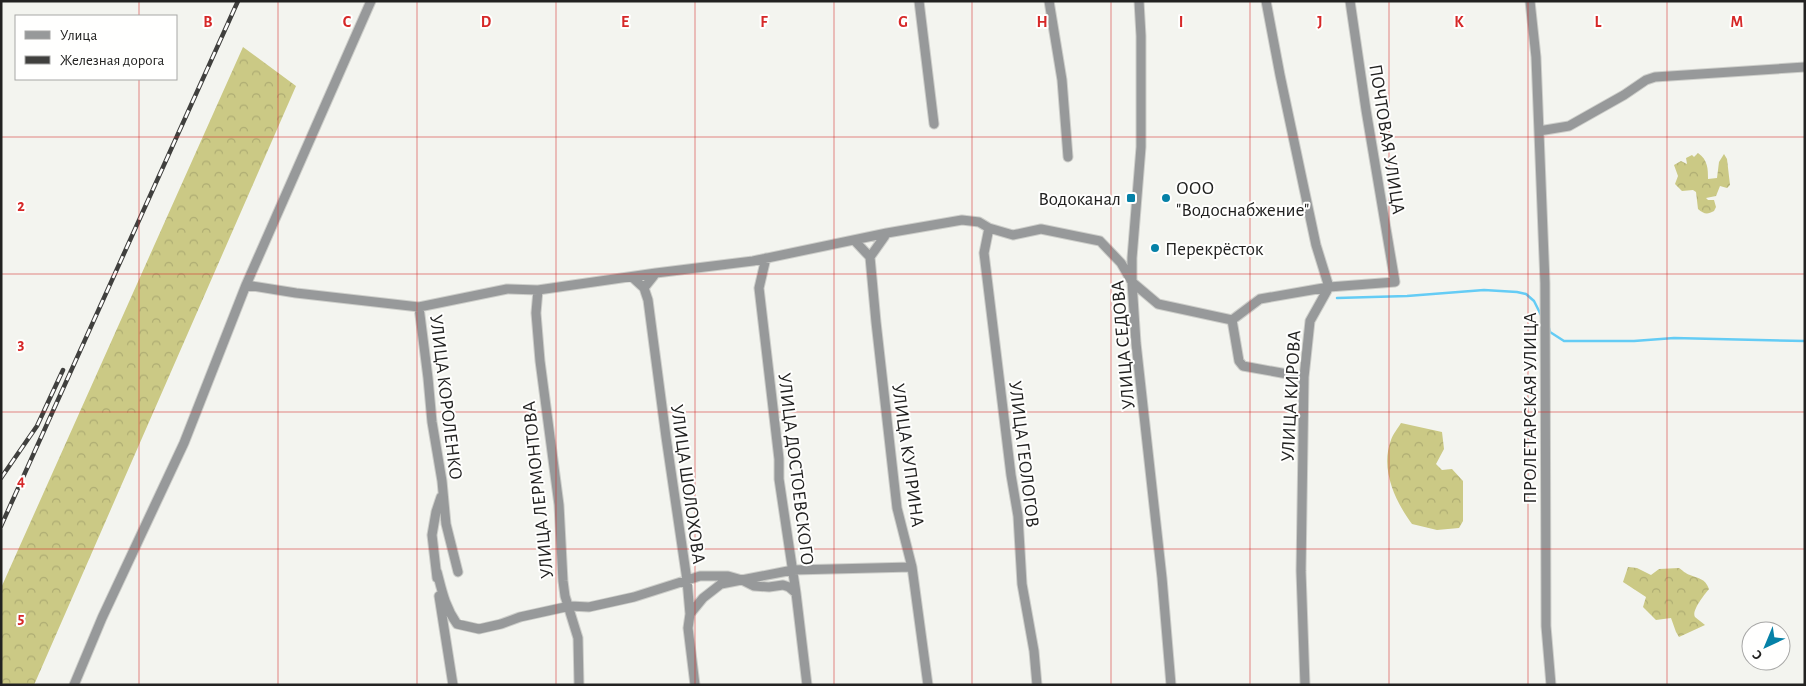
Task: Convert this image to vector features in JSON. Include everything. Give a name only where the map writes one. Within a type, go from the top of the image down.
[{"type":"street","points":[[74,685],[102,618],[184,443],[246,285],[371,1]]},
{"type":"street","points":[[919,1],[934,124]]},
{"type":"street","points":[[1049,1],[1062,80],[1068,157]]},
{"type":"street","name":"УЛИЦА СЕДОВА","points":[[1139,1],[1141,36],[1141,147],[1132,258],[1132,282],[1136,343],[1162,578],[1171,685]]},
{"type":"street","points":[[246,285],[296,293],[419,307],[507,289],[538,290],[766,258],[887,233],[962,220],[980,222],[989,228],[1013,235],[1041,229],[1100,242],[1121,263],[1132,282],[1158,304],[1232,320],[1260,299],[1329,287],[1316,245],[1266,1]]},
{"type":"street","name":"ПОЧТОВАЯ УЛИЦА","points":[[1329,287],[1396,282],[1366,110],[1350,1]]},
{"type":"street","name":"ПРОЛЕТАРСКАЯ УЛИЦА","points":[[1530,1],[1536,57],[1546,337],[1544,402],[1546,626],[1551,685]]},
{"type":"street","points":[[1539,131],[1569,126],[1646,80],[1805,67]]},
{"type":"street","name":"УЛИЦА ГЕОЛОГОВ","points":[[989,228],[984,253],[1011,475],[1018,516],[1022,584],[1034,651],[1037,685]]},
{"type":"street","points":[[854,240],[870,257],[887,233]]},
{"type":"street","name":"УЛИЦА КУПРИНА","points":[[870,257],[897,508],[912,567],[928,685]]},
{"type":"street","name":"УЛИЦА ДОСТОЕВСКОГО","points":[[766,258],[759,288],[779,459],[779,479],[793,570],[807,685]]},
{"type":"street","points":[[1121,263],[1128,264],[1132,258]]},
{"type":"street","points":[[632,277],[644,288],[656,273]]},
{"type":"street","name":"УЛИЦА КИРОВА","points":[[1305,685],[1301,571],[1304,377],[1310,321],[1329,287]]},
{"type":"street","name":"УЛИЦА ШОЛОХОВА","points":[[644,288],[649,309],[687,580],[690,614],[688,628],[696,685]]},
{"type":"street","name":"УЛИЦА ЛЕРМОНТОВА","points":[[538,290],[536,314],[540,362],[559,505],[563,581],[578,638],[578,685]]},
{"type":"street","name":"УЛИЦА КОРОЛЕНКО","points":[[419,307],[446,524],[458,572]]},
{"type":"street","points":[[1232,320],[1239,361],[1243,366],[1304,377]]},
{"type":"street","name":"УЛИЦА КОРОЛЕНКО","points":[[443,492],[436,512],[432,534],[441,616],[453,685]]},
{"type":"street","points":[[690,614],[703,598],[720,584],[793,570],[912,567]]},
{"type":"street","points":[[437,572],[446,605],[457,624],[479,629],[520,617],[570,606],[598,605],[634,597],[700,576],[728,576],[754,586],[789,587],[796,593]]},
{"type":"green space","points":[[243,47],[296,86],[34,685],[1,685],[1,588]]},
{"type":"green space","points":[[1698,153],[1706,162],[1708,179],[1717,178],[1719,162],[1724,154],[1727,159],[1730,185],[1727,188],[1720,186],[1716,196],[1706,198],[1714,200],[1716,207],[1714,211],[1707,213],[1698,209],[1696,192],[1693,190],[1682,191],[1675,184],[1678,176],[1674,165],[1681,161],[1687,164],[1686,158],[1692,155],[1694,157]]},
{"type":"green space","points":[[1401,423],[1442,432],[1444,449],[1436,464],[1442,470],[1452,469],[1463,481],[1463,521],[1459,528],[1437,530],[1412,524],[1400,505],[1391,484],[1387,462],[1391,440]]},
{"type":"green space","points":[[1628,567],[1637,568],[1651,575],[1659,569],[1679,568],[1687,574],[1704,581],[1709,589],[1694,614],[1705,625],[1679,637],[1671,618],[1656,620],[1643,607],[1646,597],[1623,582]]},
{"type":"waterway","points":[[1337,298],[1407,296],[1484,290],[1517,292],[1526,294],[1534,301],[1541,315]]},
{"type":"waterway","points":[[1549,328],[1550,332],[1564,341],[1634,341],[1674,338],[1805,341]]},
{"type":"railway","points":[[1,526],[238,1]]},
{"type":"railway","points":[[1,478],[37,426],[63,370]]},
{"type":"place","name":"Водоканал","points":[[1131,198]]},
{"type":"place","name":"ООО \"Водоснабжение\"","points":[[1166,198]]},
{"type":"place","name":"Перекрёсток","points":[[1155,248]]}]
